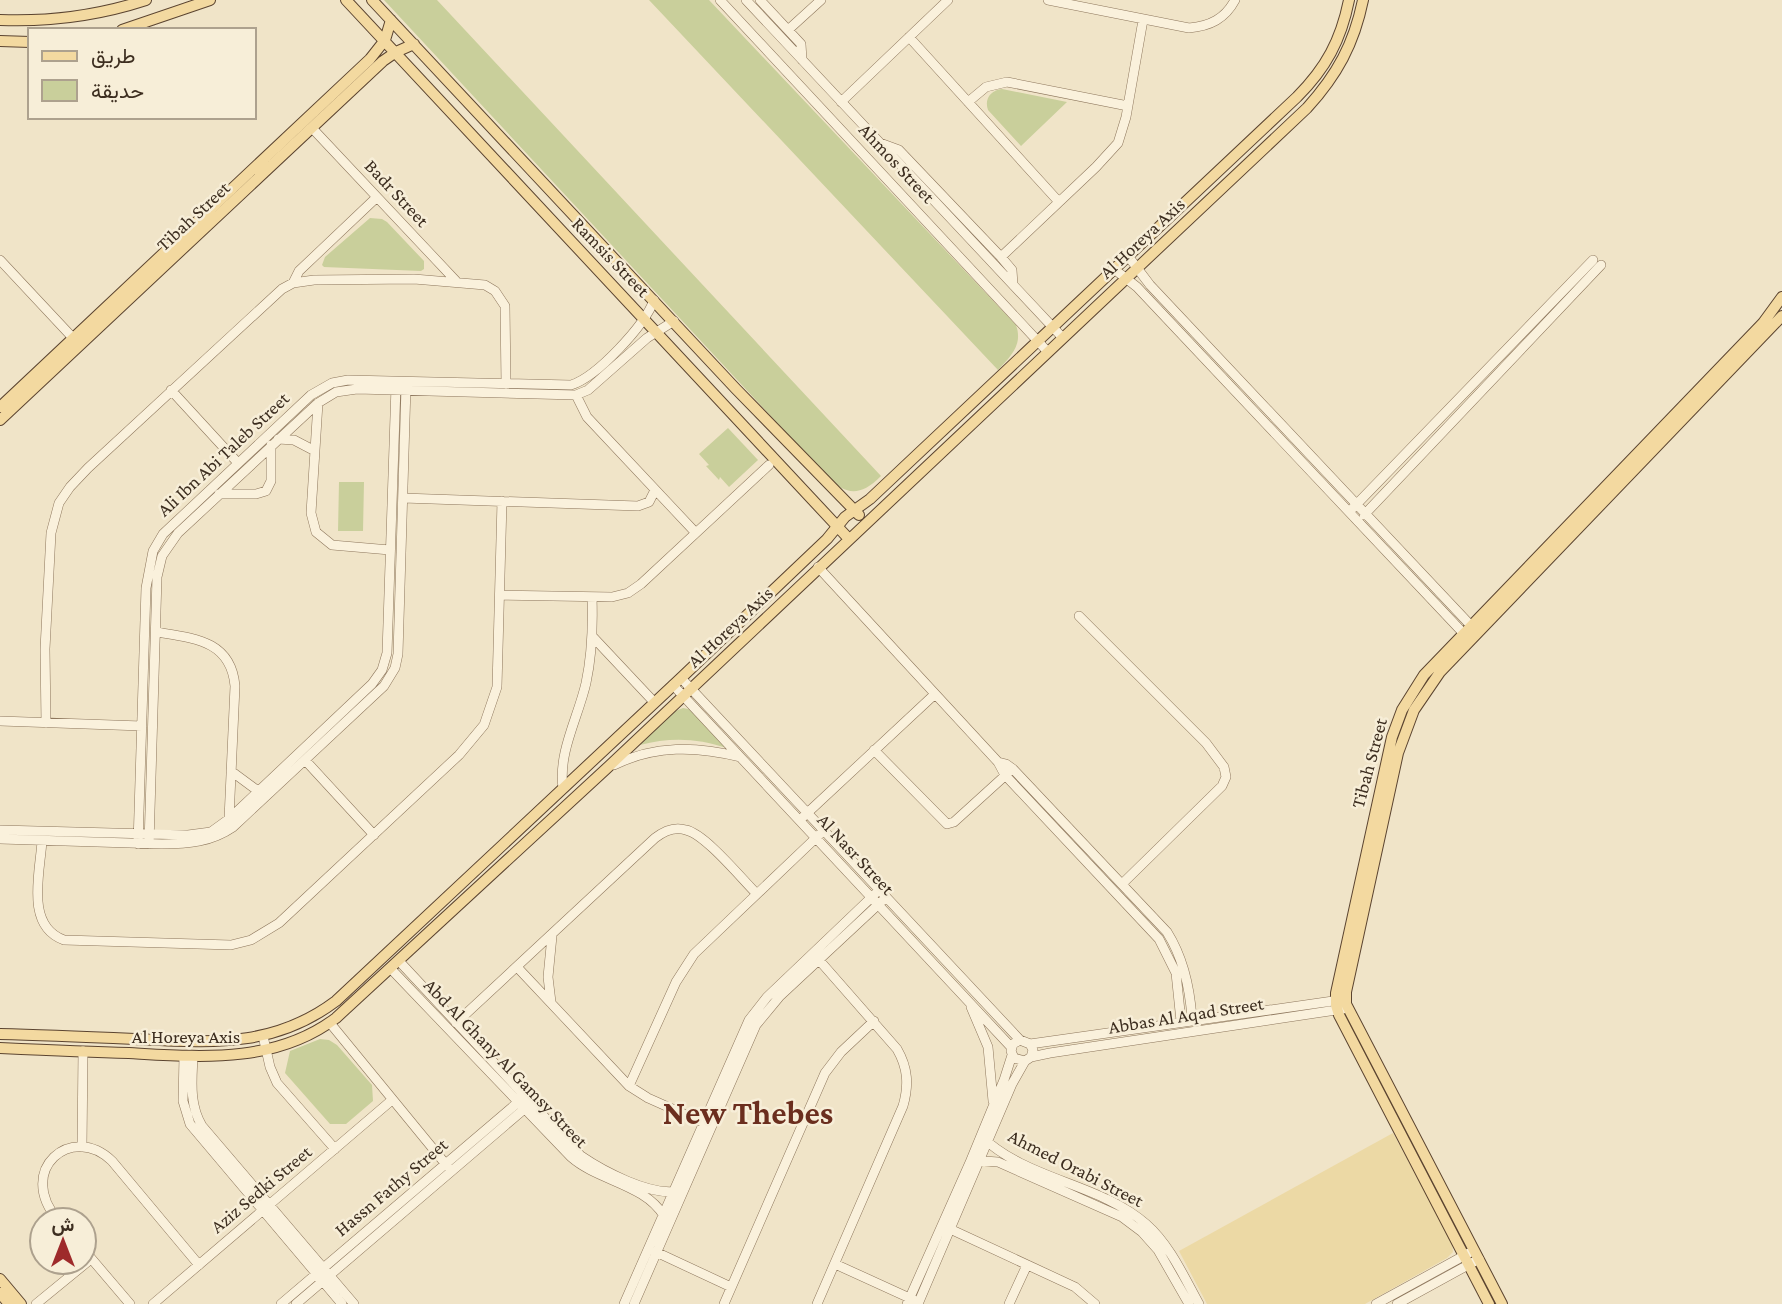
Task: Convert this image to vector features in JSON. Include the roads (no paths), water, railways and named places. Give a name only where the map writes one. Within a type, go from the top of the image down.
[{"type":"main road","points":[[0,20],[41,21],[74,18],[146,0]]},
{"type":"main road","points":[[128,28],[210,0]]},
{"type":"main road","name":"Ramsis Street","points":[[346,0],[849,539]]},
{"type":"main road","name":"Ramsis Street","points":[[372,0],[865,522]]},
{"type":"main road","name":"Al Horeya Axis","points":[[0,1034],[238,1041],[263,1036],[300,1023],[336,1001],[793,572],[827,539],[837,525],[870,499],[1314,79],[1337,43],[1349,0]]},
{"type":"main road","name":"Al Horeya Axis","points":[[0,1048],[228,1056],[266,1051],[298,1041],[330,1023],[606,769],[1307,108],[1325,88],[1349,49],[1363,0]]},
{"type":"main road","name":"Tibah Street","points":[[0,420],[370,59],[385,40],[391,20]]},
{"type":"main road","points":[[0,41],[28,41]]},
{"type":"main road","name":"Tibah Street","points":[[0,407],[73,338],[312,128],[383,61],[414,44]]},
{"type":"main road","name":"Tibah Street","points":[[1698,398],[1782,297]]},
{"type":"main road","name":"Tibah Street","points":[[1341,1004],[1381,780],[1396,724],[1408,698],[1420,680],[1782,316]]},
{"type":"main road","points":[[793,572],[802,582]]},
{"type":"main road","points":[[1341,1004],[1471,1257],[1502,1304]]},
{"type":"main road","points":[[1471,1257],[1489,1304]]},
{"type":"main road","points":[[0,1279],[21,1304]]},
{"type":"main road","points":[[0,1293],[9,1304]]},
{"type":"street","name":"Ahmos Street","points":[[720,0],[1047,351]]},
{"type":"street","name":"Ahmos Street","points":[[746,0],[1062,337]]},
{"type":"street","points":[[760,0],[802,47],[802,60]]},
{"type":"street","points":[[788,30],[821,0]]},
{"type":"street","points":[[841,102],[948,0]]},
{"type":"street","points":[[1048,0],[1178,27],[1200,27],[1221,18],[1235,0]]},
{"type":"street","points":[[1001,257],[1112,150],[1121,135],[1143,20]]},
{"type":"street","points":[[909,37],[1059,202]]},
{"type":"street","points":[[968,102],[986,87],[1007,82],[1128,106]]},
{"type":"street","points":[[821,107],[834,94]]},
{"type":"street","points":[[836,123],[849,111]]},
{"type":"street","name":"Badr Street","points":[[312,128],[456,281]]},
{"type":"street","points":[[880,143],[899,150],[1001,257],[1012,270],[1013,285]]},
{"type":"street","points":[[46,723],[48,558],[55,512],[64,494],[171,390],[291,284],[299,271],[377,197]]},
{"type":"street","points":[[1128,256],[1135,268],[1366,513],[1470,632]]},
{"type":"street","points":[[0,260],[73,338]]},
{"type":"street","points":[[1349,512],[1597,263],[1358,522]]},
{"type":"street","points":[[1114,269],[1126,277],[1235,389],[1358,522],[1470,632]]},
{"type":"street","points":[[291,284],[314,280],[382,279],[456,281],[485,285],[503,300],[506,312],[506,384]]},
{"type":"street","points":[[291,284],[293,295]]},
{"type":"street","name":"Ali Ibn Abi Taleb Street","points":[[150,839],[157,577],[162,556],[178,533],[317,403],[329,395],[343,390],[401,386],[558,386],[577,383],[592,374],[645,318],[654,300]]},
{"type":"street","points":[[674,321],[657,331],[592,387],[576,396],[587,417],[695,533]]},
{"type":"street","name":"Ali Ibn Abi Taleb Street","points":[[138,839],[146,588],[153,551],[171,526],[311,395],[324,386],[348,380],[401,386],[576,396]]},
{"type":"street","points":[[150,839],[188,843],[219,835],[233,827],[379,691],[395,668],[398,654],[402,498],[401,386]]},
{"type":"street","points":[[0,839],[150,839],[203,834],[229,819],[372,684],[383,670],[387,653],[390,550],[401,386]]},
{"type":"street","points":[[171,390],[238,463]]},
{"type":"street","points":[[317,403],[311,513],[316,532],[332,545],[390,550]]},
{"type":"street","points":[[219,494],[256,494],[266,491],[271,481],[275,442],[302,443],[315,452]]},
{"type":"street","points":[[499,595],[621,596],[635,589],[769,465]]},
{"type":"street","points":[[402,498],[638,506],[649,502],[655,490]]},
{"type":"street","points":[[42,841],[38,913],[44,927],[56,937],[72,941],[221,946],[251,940],[279,923],[467,747],[484,725],[497,687],[502,501]]},
{"type":"street","points":[[818,568],[998,762],[1160,922],[1174,942],[1187,977],[1192,1019]]},
{"type":"street","points":[[563,788],[563,760],[586,681],[592,636],[592,597]]},
{"type":"street","points":[[1079,616],[1189,725],[1222,763],[1226,772],[1222,786],[1123,883]]},
{"type":"street","points":[[156,632],[206,642],[220,652],[231,667],[235,686],[229,819]]},
{"type":"street","points":[[592,636],[654,702]]},
{"type":"street","name":"Al Nasr Street","points":[[677,682],[879,897],[1020,1040]]},
{"type":"street","points":[[804,816],[935,694]]},
{"type":"street","points":[[0,721],[142,726]]},
{"type":"street","points":[[606,769],[638,755],[672,749],[746,755]]},
{"type":"street","points":[[874,750],[947,824],[954,822],[1009,772]]},
{"type":"street","points":[[305,760],[374,835]]},
{"type":"street","points":[[231,771],[258,791]]},
{"type":"street","points":[[1009,772],[1158,939],[1176,973],[1181,1021]]},
{"type":"street","points":[[456,1023],[655,838],[669,830],[678,828],[695,833],[756,893]]},
{"type":"street","points":[[0,830],[138,839]]},
{"type":"street","points":[[629,1086],[676,982],[688,963],[756,893],[820,834]]},
{"type":"street","points":[[624,1304],[663,1213],[677,1191],[756,1025],[773,1003],[819,960],[879,897]]},
{"type":"street","points":[[634,1304],[668,1223],[677,1191],[704,1124],[740,1038],[755,1012],[767,997],[879,897]]},
{"type":"street","name":"Al Nasr Street","points":[[879,897],[1012,1051]]},
{"type":"street","points":[[551,1003],[548,976],[552,935]]},
{"type":"street","points":[[817,1304],[903,1106],[907,1083],[903,1059],[897,1049],[819,960]]},
{"type":"street","name":"Abd Al Ghany Al Gamsy Street","points":[[395,965],[456,1023],[577,1162],[650,1200],[663,1213],[668,1223]]},
{"type":"street","name":"Abd Al Ghany Al Gamsy Street","points":[[395,965],[525,1103],[576,1151],[594,1164],[645,1188],[677,1191]]},
{"type":"street","points":[[517,967],[629,1086],[648,1098],[704,1124]]},
{"type":"street","points":[[966,996],[988,1047],[993,1106]]},
{"type":"street","name":"Abbas Al Aqad Street","points":[[1030,1044],[1192,1019],[1341,1004]]},
{"type":"street","name":"Abbas Al Aqad Street","points":[[1028,1059],[1341,1004]]},
{"type":"street","points":[[724,1304],[825,1073],[841,1052],[874,1021]]},
{"type":"street","points":[[330,1023],[448,1168]]},
{"type":"street","points":[[263,1036],[276,1083],[335,1149]]},
{"type":"street","points":[[913,1302],[984,1139],[1033,1050],[1030,1044],[1020,1040],[1012,1051],[984,1139]]},
{"type":"street","points":[[82,1147],[83,1051]]},
{"type":"street","points":[[1012,1051],[1017,1060],[1028,1059]]},
{"type":"street","points":[[188,1056],[183,1101],[190,1124],[323,1275],[354,1304]]},
{"type":"street","name":"Aziz Sedki Street","points":[[153,1304],[392,1100]]},
{"type":"street","name":"Hassn Fathy Street","points":[[281,1304],[323,1275],[525,1103]]},
{"type":"street","name":"Ahmed Orabi Street","points":[[984,1139],[1014,1159],[1138,1217],[1166,1247],[1199,1304]]},
{"type":"street","points":[[49,1206],[43,1197],[43,1175],[56,1156],[68,1149],[82,1147],[99,1151],[112,1161],[199,1265]]},
{"type":"street","points":[[913,1302],[950,1229],[975,1160]]},
{"type":"street","name":"Ahmed Orabi Street","points":[[975,1160],[998,1162],[1112,1211],[1133,1224],[1158,1251],[1189,1304]]},
{"type":"street","points":[[950,1229],[1075,1287],[1095,1304]]},
{"type":"street","points":[[656,1252],[731,1287]]},
{"type":"street","points":[[1397,1304],[1471,1257]]},
{"type":"street","points":[[835,1264],[913,1302]]},
{"type":"street","points":[[1009,1304],[1027,1265]]},
{"type":"street","points":[[98,1267],[130,1304]]},
{"type":"street","points":[[323,1275],[342,1304]]},
{"type":"street","name":"Hassn Fathy Street","points":[[296,1304],[323,1275]]},
{"type":"street","points":[[36,1304],[70,1276]]},
{"type":"street","points":[[1376,1304],[1406,1297]]},
{"type":"district","name":"New Thebes","points":[[748,1112]]}]
